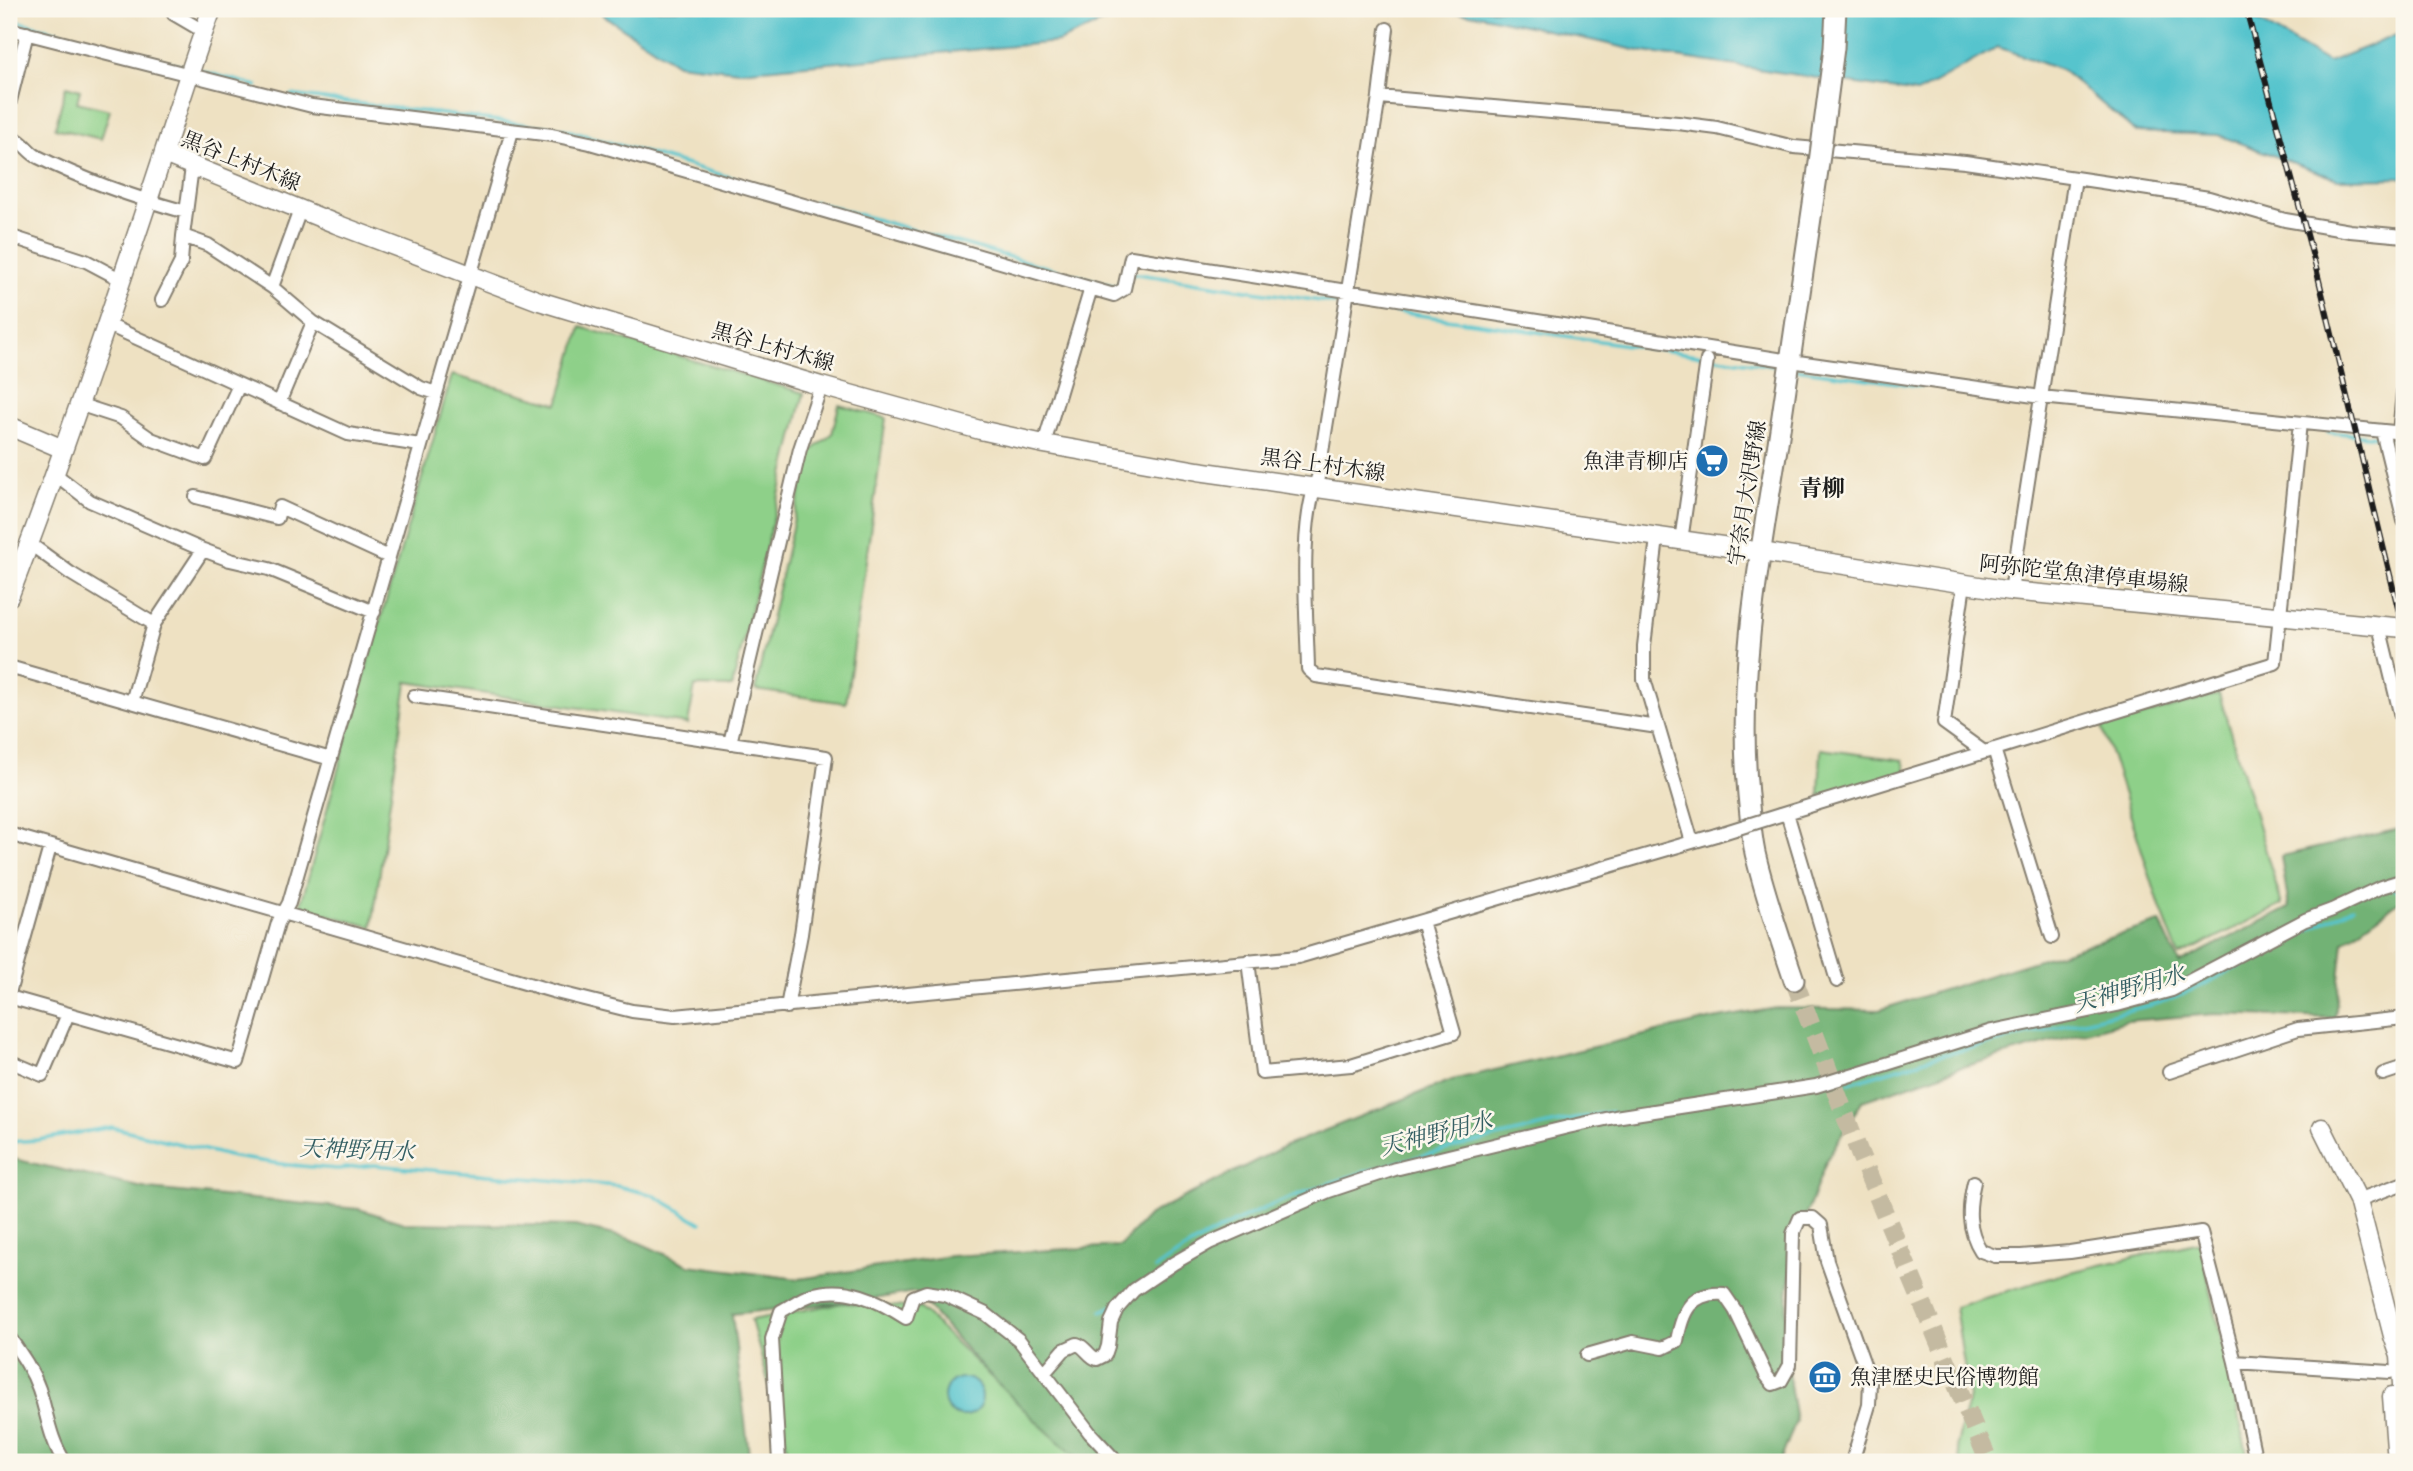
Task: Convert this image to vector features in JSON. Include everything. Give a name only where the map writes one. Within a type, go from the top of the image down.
[{"type":"main road","points":[[164,154],[212,9]]},
{"type":"main road","name":"宇奈月大沢野線","points":[[1794,980],[1755,852],[1745,758],[1747,649],[1818,170],[1834,48],[1836,9]]},
{"type":"main road","name":"黒谷上村木線","points":[[9,597],[55,474],[164,154],[471,276],[592,318],[980,430],[1154,464],[1760,552]]},
{"type":"main road","points":[[9,426],[63,449]]},
{"type":"main road","name":"阿弥陀堂魚津停車場線","points":[[1760,552],[2011,591],[2404,628]]},
{"type":"main road","points":[[2322,1128],[2358,1200],[2400,1356],[2404,1412]]},
{"type":"main road","points":[[2393,1336],[2390,1372],[2397,1462]]},
{"type":"street","points":[[172,10],[204,31]]},
{"type":"street","points":[[9,29],[313,106],[552,135],[590,143],[1114,295],[1124,289],[1131,257],[2041,397],[2402,433],[2404,382]]},
{"type":"street","points":[[1387,29],[1379,97],[1318,477],[1311,495],[1307,565],[1308,669],[1316,676],[1658,727]]},
{"type":"street","points":[[9,105],[27,33]]},
{"type":"street","points":[[1379,97],[1717,128],[1794,147],[1965,162],[2209,198],[2284,220],[2350,231],[2404,236]]},
{"type":"street","points":[[50,848],[9,995],[239,1062],[278,923],[289,903],[512,131]]},
{"type":"street","points":[[9,136],[21,139],[35,156],[147,202],[186,212]]},
{"type":"street","points":[[162,300],[181,262],[192,167]]},
{"type":"street","points":[[2011,591],[2074,178]]},
{"type":"street","points":[[272,287],[300,209]]},
{"type":"street","points":[[9,236],[86,261],[120,279]]},
{"type":"street","points":[[183,236],[208,245],[272,287],[313,322],[421,388],[436,393]]},
{"type":"street","points":[[1044,444],[1091,288]]},
{"type":"street","points":[[279,403],[313,322]]},
{"type":"street","points":[[106,324],[348,434],[421,446]]},
{"type":"street","points":[[1681,541],[1707,360]]},
{"type":"street","points":[[78,404],[121,418],[151,439],[205,459],[239,385]]},
{"type":"street","points":[[730,743],[800,449],[821,386]]},
{"type":"street","points":[[9,834],[556,992],[632,1011],[675,1016],[1298,957],[1716,835],[2275,663],[2300,423]]},
{"type":"street","points":[[2382,431],[2404,521]]},
{"type":"street","points":[[55,474],[90,501],[203,550],[230,560],[269,569],[374,612]]},
{"type":"street","points":[[196,497],[277,518],[281,508],[389,557]]},
{"type":"street","points":[[1657,538],[1644,646],[1644,679],[1692,842]]},
{"type":"street","points":[[29,543],[70,573],[154,624]]},
{"type":"street","points":[[132,702],[154,624],[203,550]]},
{"type":"street","points":[[1964,584],[1944,723],[1989,751],[2052,937]]},
{"type":"street","points":[[2379,626],[2404,729]]},
{"type":"street","points":[[9,667],[331,759]]},
{"type":"street","points":[[414,696],[826,757],[801,934],[787,1007]]},
{"type":"street","points":[[1783,814],[1837,981]]},
{"type":"street","points":[[1045,1372],[1065,1350],[1077,1344],[1091,1357],[1097,1359],[1105,1355],[1111,1322],[1117,1309],[1134,1290],[1174,1263],[1209,1243],[1329,1191],[1395,1169],[1568,1127],[1615,1117],[1816,1086],[1992,1031],[2117,1005],[2172,990],[2305,920],[2381,887],[2404,880]]},
{"type":"street","points":[[1248,961],[1262,1073],[1351,1065],[1454,1033],[1422,921]]},
{"type":"street","points":[[9,1061],[42,1075],[68,1014]]},
{"type":"street","points":[[2169,1072],[2298,1029],[2404,1018]]},
{"type":"street","points":[[2383,1074],[2404,1067]]},
{"type":"street","points":[[1974,1182],[1969,1223],[1980,1251],[1995,1256],[2070,1252],[2201,1232],[2235,1362],[2256,1462]]},
{"type":"street","points":[[2358,1200],[2404,1182]]},
{"type":"street","points":[[1587,1355],[1633,1342],[1663,1348],[1677,1341],[1681,1317],[1691,1304],[1712,1293],[1724,1294],[1735,1310],[1766,1375],[1773,1384],[1781,1381],[1790,1365],[1793,1234],[1800,1218],[1813,1218],[1821,1225],[1826,1261],[1870,1381],[1869,1405],[1852,1462]]},
{"type":"street","points":[[779,1462],[772,1339],[781,1311],[810,1295],[837,1290],[883,1303],[906,1318],[913,1297],[926,1292],[945,1295],[986,1314],[1020,1340],[1090,1433],[1116,1462]]},
{"type":"street","points":[[9,1337],[29,1364],[50,1428],[65,1462]]},
{"type":"street","points":[[2235,1362],[2390,1372]]},
{"type":"green space","points":[[66,86],[80,90],[77,102],[110,110],[101,139],[55,128]]},
{"type":"green space","points":[[581,327],[804,393],[732,687],[695,686],[688,724],[407,682],[372,927],[300,907],[452,375],[558,404]]},
{"type":"green space","points":[[839,405],[886,418],[846,703],[755,690],[809,453],[832,434]]},
{"type":"green space","points":[[2219,694],[2282,905],[2179,956],[2160,907],[2102,727]]},
{"type":"green space","points":[[1821,749],[1903,760],[1906,771],[1819,796]]},
{"type":"green space","points":[[2404,828],[2404,898],[2343,942],[2335,1018],[2215,1014],[2126,1021],[1959,1068],[1862,1101],[1827,1159],[1793,1250],[1783,1341],[1796,1421],[1780,1462],[1082,1462],[995,1380],[915,1292],[732,1314],[750,1462],[9,1462],[9,1158],[148,1189],[359,1209],[404,1223],[575,1226],[631,1239],[689,1265],[799,1279],[951,1256],[1120,1246],[1149,1215],[1283,1147],[1452,1080],[1713,1019],[1777,1008],[1879,1010],[2160,922],[2179,963],[2289,908],[2281,856]]},
{"type":"green space","points":[[2200,1242],[2249,1462],[1960,1462],[1957,1445],[1969,1397],[1955,1307],[2066,1273]]},
{"type":"green space","points":[[842,1303],[920,1308],[997,1383],[1101,1462],[791,1462],[751,1320]]},
{"type":"water","points":[[604,9],[1133,9],[1058,42],[739,71],[677,64],[603,15]]},
{"type":"water","points":[[1431,9],[2237,9],[2328,62],[2404,32],[2404,178],[2337,179],[2218,135],[2136,132],[2063,71],[1998,47],[1917,93],[1644,52],[1484,16]]},
{"type":"water","points":[[963,1378],[976,1384],[982,1397],[976,1410],[963,1416],[950,1410],[944,1397],[950,1384]]},
{"type":"waterway","points":[[9,19],[186,67]]},
{"type":"waterway","points":[[197,70],[257,86]]},
{"type":"waterway","points":[[291,95],[563,129],[767,188]]},
{"type":"waterway","points":[[814,202],[1117,287],[1121,278]]},
{"type":"waterway","points":[[1131,273],[1341,304]]},
{"type":"waterway","points":[[1349,305],[1781,367]]},
{"type":"waterway","points":[[1796,369],[1920,386]]},
{"type":"waterway","points":[[2328,432],[2379,437]]},
{"type":"waterway","points":[[2387,438],[2404,440]]},
{"type":"waterway","name":"天神野用水","points":[[2394,889],[2404,888]]},
{"type":"waterway","name":"天神野用水","points":[[1849,1083],[1938,1056],[2159,1003],[2199,987],[2353,907]]},
{"type":"waterway","name":"天神野用水","points":[[1726,1094],[1810,1079]]},
{"type":"waterway","name":"天神野用水","points":[[1155,1269],[1231,1224],[1354,1175],[1438,1151],[1611,1112]]},
{"type":"waterway","name":"天神野用水","points":[[9,1142],[38,1140],[112,1127],[233,1157],[288,1165],[338,1169],[374,1165],[617,1186],[653,1195],[701,1223]]},
{"type":"waterway","name":"天神野用水","points":[[1102,1311],[1113,1306]]},
{"type":"tunnel","points":[[1794,980],[1859,1152],[1989,1462]]},
{"type":"railway","points":[[2246,9],[2316,268],[2404,633]]},
{"type":"place","name":"魚津青柳店","points":[[1712,461]]},
{"type":"place","name":"魚津歴史民俗博物館","points":[[1825,1377]]},
{"type":"district","name":"青柳","points":[[1822,488]]}]
